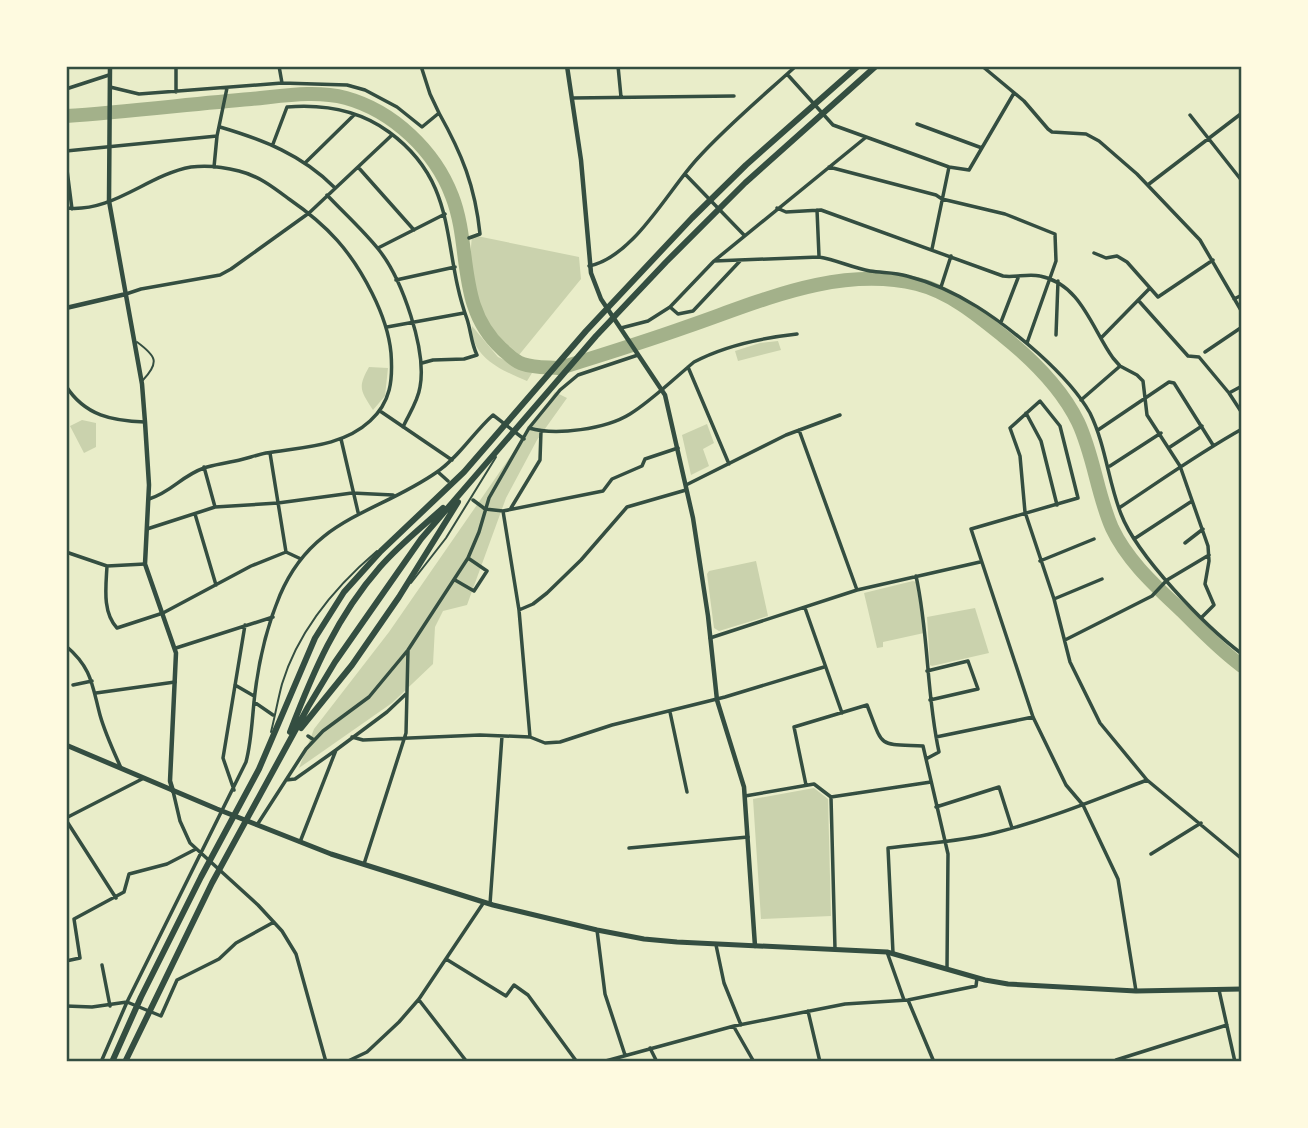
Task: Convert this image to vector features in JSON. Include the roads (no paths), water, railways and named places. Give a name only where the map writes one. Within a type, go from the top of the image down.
[{"type":"highway","points":[[112,1062],[206,867],[242,803],[306,656],[324,622],[355,579],[451,485],[595,320],[692,218],[746,165],[858,66]]},
{"type":"highway","points":[[125,1062],[212,883],[282,754],[335,662],[407,557],[596,336],[666,262],[745,183],[876,66]]},
{"type":"highway","points":[[282,754],[352,665],[400,597],[447,518],[478,475]]},
{"type":"highway","points":[[282,754],[311,678],[341,620],[381,565],[478,475]]},
{"type":"main road","points":[[66,744],[300,842],[487,903],[597,930],[644,939],[716,945],[890,953],[1008,984],[1136,991],[1241,989]]},
{"type":"street","points":[[110,66],[109,201],[142,384],[149,499],[145,564],[176,648],[170,780],[184,834],[289,940],[296,954],[326,1062]]},
{"type":"street","points":[[176,66],[176,92]]},
{"type":"street","points":[[279,66],[282,83]]},
{"type":"street","points":[[421,66],[430,94],[457,145],[476,198],[480,234],[469,238]]},
{"type":"street","points":[[567,66],[581,160],[589,266],[598,293],[661,388],[669,408],[698,541],[717,699],[741,774],[745,796],[755,946]]},
{"type":"street","points":[[618,66],[621,97]]},
{"type":"street","points":[[589,266],[596,265],[618,252],[655,215],[684,173],[751,106],[796,66]]},
{"type":"street","points":[[982,66],[1014,93],[1048,130],[1086,134],[1099,141],[1148,184],[1195,234],[1213,260],[1241,312]]},
{"type":"street","points":[[787,74],[833,125],[949,167],[969,170],[1014,93]]},
{"type":"street","points":[[66,89],[109,75]]},
{"type":"street","points":[[110,87],[139,94],[322,82],[365,90],[397,107],[422,127],[439,113]]},
{"type":"street","points":[[214,167],[227,88]]},
{"type":"street","points":[[572,98],[734,96]]},
{"type":"street","points":[[273,144],[287,107],[331,107],[355,114],[381,127],[412,152],[425,169],[438,191],[445,214],[464,313],[477,355],[422,363]]},
{"type":"street","points":[[1148,184],[1241,113]]},
{"type":"street","points":[[306,162],[355,114]]},
{"type":"street","points":[[1190,115],[1241,181]]},
{"type":"street","points":[[917,124],[982,148]]},
{"type":"street","points":[[220,127],[273,144],[306,162],[335,188]]},
{"type":"street","points":[[66,308],[141,289],[220,275],[231,270],[309,213],[393,135]]},
{"type":"street","points":[[66,151],[217,136]]},
{"type":"street","points":[[620,328],[648,321],[670,307],[714,261],[744,235],[865,138]]},
{"type":"street","points":[[66,162],[69,208],[94,207],[192,167],[214,167],[254,176],[309,213],[337,239],[358,266],[387,327],[392,381],[387,400],[380,411],[358,432],[299,449],[204,467],[182,478],[165,494],[149,499]]},
{"type":"street","points":[[358,167],[414,230]]},
{"type":"street","points":[[829,167],[1005,214],[1055,234],[1056,261],[1027,343]]},
{"type":"street","points":[[932,249],[949,167]]},
{"type":"street","points":[[684,173],[744,235]]},
{"type":"street","points":[[327,195],[378,248],[396,280],[413,323],[422,363],[420,388],[403,427]]},
{"type":"street","points":[[778,208],[786,212],[817,210],[1003,276],[1018,278],[1036,275],[1051,278],[1073,294],[1102,337],[1107,350],[1120,366],[1138,375],[1143,381],[1147,415],[1181,466],[1204,529],[1209,555],[1205,584],[1214,605],[1202,617]]},
{"type":"street","points":[[817,210],[819,257]]},
{"type":"street","points":[[378,248],[445,214]]},
{"type":"street","points":[[1094,253],[1106,258],[1118,256],[1127,262],[1158,297],[1213,260]]},
{"type":"street","points":[[941,287],[951,256]]},
{"type":"street","points":[[714,261],[819,257],[869,271],[906,275],[941,287],[1001,322],[1055,368],[1081,400],[1098,430],[1119,508],[1134,539],[1165,582],[1241,653]]},
{"type":"street","points":[[670,307],[678,314],[693,311],[740,261]]},
{"type":"street","points":[[396,280],[455,267]]},
{"type":"street","points":[[1001,322],[1018,278]]},
{"type":"street","points":[[1056,335],[1058,281]]},
{"type":"street","points":[[1102,337],[1149,289]]},
{"type":"street","points":[[1234,299],[1241,295]]},
{"type":"street","points":[[1138,300],[1188,356],[1199,357],[1229,393],[1241,413]]},
{"type":"street","points":[[387,327],[464,313]]},
{"type":"street","points":[[1205,352],[1241,327]]},
{"type":"street","points":[[529,428],[541,431],[575,430],[612,422],[633,413],[703,357],[749,341],[797,334]]},
{"type":"street","points":[[257,825],[314,740],[369,697],[408,650],[468,558],[480,532],[485,509],[502,473],[529,428],[561,390],[578,375],[637,354]]},
{"type":"street","points":[[1081,400],[1120,366]]},
{"type":"street","points":[[688,367],[729,464]]},
{"type":"street","points":[[1098,430],[1169,382],[1174,383],[1213,445]]},
{"type":"street","points":[[66,386],[79,403],[103,417],[145,422]]},
{"type":"street","points":[[1229,393],[1241,386]]},
{"type":"street","points":[[1136,991],[1118,879],[1083,805],[1066,785],[1033,716],[971,529],[1025,512],[1078,498],[1060,426],[1040,401],[1010,428],[1020,456],[1025,512],[1054,599],[1070,662],[1100,723],[1147,780],[1241,859]]},
{"type":"street","points":[[380,411],[452,460]]},
{"type":"street","points":[[1026,413],[1041,441],[1057,505]]},
{"type":"street","points":[[101,1062],[127,1002],[246,762],[252,741],[254,696],[260,658],[285,584],[315,542],[358,513],[438,472],[493,415],[524,439]]},
{"type":"street","points":[[519,610],[533,604],[547,593],[581,560],[627,507],[686,487],[799,430],[840,415]]},
{"type":"street","points":[[1170,447],[1202,426]]},
{"type":"street","points":[[1119,508],[1241,429]]},
{"type":"street","points":[[799,430],[857,590]]},
{"type":"street","points":[[511,508],[540,460],[541,431]]},
{"type":"street","points":[[1109,467],[1161,433]]},
{"type":"street","points":[[341,439],[358,513]]},
{"type":"street","points":[[473,500],[485,509],[503,511],[603,491],[612,479],[642,466],[645,459],[678,448]]},
{"type":"street","points":[[270,453],[286,552]]},
{"type":"street","points":[[204,467],[215,507]]},
{"type":"street","points":[[438,472],[448,481]]},
{"type":"street","points":[[147,529],[215,507],[278,503],[352,493],[394,495]]},
{"type":"street","points":[[1134,539],[1192,500]]},
{"type":"street","points":[[503,511],[519,610],[530,737]]},
{"type":"street","points":[[195,514],[216,585]]},
{"type":"street","points":[[1185,543],[1204,529]]},
{"type":"street","points":[[1040,561],[1094,539]]},
{"type":"street","points":[[66,552],[107,565],[145,564]]},
{"type":"street","points":[[107,565],[106,598],[114,626],[121,628],[163,613],[251,566],[286,552],[302,559]]},
{"type":"street","points":[[1065,640],[1153,594],[1165,582],[1209,555]]},
{"type":"street","points":[[455,580],[474,591],[477,589],[487,571],[468,558]]},
{"type":"street","points":[[710,638],[857,590],[980,562]]},
{"type":"street","points":[[916,576],[924,612],[929,700],[939,752],[926,759]]},
{"type":"street","points":[[1054,599],[1102,579]]},
{"type":"street","points":[[805,607],[842,713]]},
{"type":"street","points":[[176,648],[273,617]]},
{"type":"street","points":[[234,790],[223,758],[245,625]]},
{"type":"street","points":[[66,646],[85,666],[92,681],[106,732],[121,768]]},
{"type":"street","points":[[364,864],[404,738],[408,650]]},
{"type":"street","points":[[927,671],[968,661],[978,689],[929,700]]},
{"type":"street","points":[[352,737],[363,740],[480,734],[530,737],[545,743],[559,742],[824,667]]},
{"type":"street","points":[[74,685],[92,681]]},
{"type":"street","points":[[96,693],[175,682]]},
{"type":"street","points":[[235,685],[254,696]]},
{"type":"street","points":[[285,780],[295,779],[321,758],[336,750],[387,712],[408,692]]},
{"type":"street","points":[[254,702],[273,715]]},
{"type":"street","points":[[806,785],[794,726],[867,705],[881,741],[887,745],[923,746],[946,843],[950,878],[947,969]]},
{"type":"street","points":[[670,712],[687,792]]},
{"type":"street","points":[[936,737],[1033,716]]},
{"type":"street","points":[[307,736],[314,740]]},
{"type":"street","points":[[346,1062],[367,1052],[399,1022],[419,999],[487,903],[502,736]]},
{"type":"street","points":[[300,842],[336,750]]},
{"type":"street","points":[[116,898],[66,819],[144,778]]},
{"type":"street","points":[[934,1062],[906,1000],[890,953],[888,848],[946,843],[1012,828],[1083,805],[1147,780]]},
{"type":"street","points":[[745,796],[814,784],[831,797],[931,782]]},
{"type":"street","points":[[936,807],[999,787],[1012,828]]},
{"type":"street","points":[[831,797],[835,949]]},
{"type":"street","points":[[1151,854],[1201,823]]},
{"type":"street","points":[[629,848],[748,836]]},
{"type":"street","points":[[66,961],[80,958],[74,919],[124,892],[129,874],[167,864],[196,849]]},
{"type":"street","points":[[66,1006],[110,1006],[127,1002],[161,1016],[177,980],[219,959],[236,943],[274,922]]},
{"type":"street","points":[[597,930],[605,994],[625,1055]]},
{"type":"street","points":[[716,945],[724,983],[741,1025]]},
{"type":"street","points":[[446,959],[506,996],[514,985],[528,995],[577,1062]]},
{"type":"street","points":[[102,965],[110,1006]]},
{"type":"street","points":[[602,1062],[734,1026],[845,1004],[906,1000],[976,986],[977,978]]},
{"type":"street","points":[[1219,990],[1235,1062]]},
{"type":"street","points":[[419,999],[467,1062]]},
{"type":"street","points":[[808,1011],[820,1062]]},
{"type":"street","points":[[1117,1062],[1116,1060],[1227,1025]]},
{"type":"street","points":[[734,1026],[754,1062]]},
{"type":"street","points":[[650,1048],[657,1062]]},
{"type":"lane","points":[[133,339],[149,351],[155,363],[142,384]]},
{"type":"lane","points":[[400,597],[446,538],[501,447]]},
{"type":"lane","points":[[267,750],[283,682],[307,631],[351,575],[395,537]]},
{"type":"waterway","points":[[66,116],[311,94],[346,98],[380,112],[410,135],[444,179],[458,216],[471,296],[487,333],[517,362],[536,367],[560,368],[770,297],[828,283],[887,279],[917,284],[940,292],[1002,335],[1054,385],[1078,422],[1107,515],[1126,552],[1153,583],[1211,640],[1242,666]]}]
